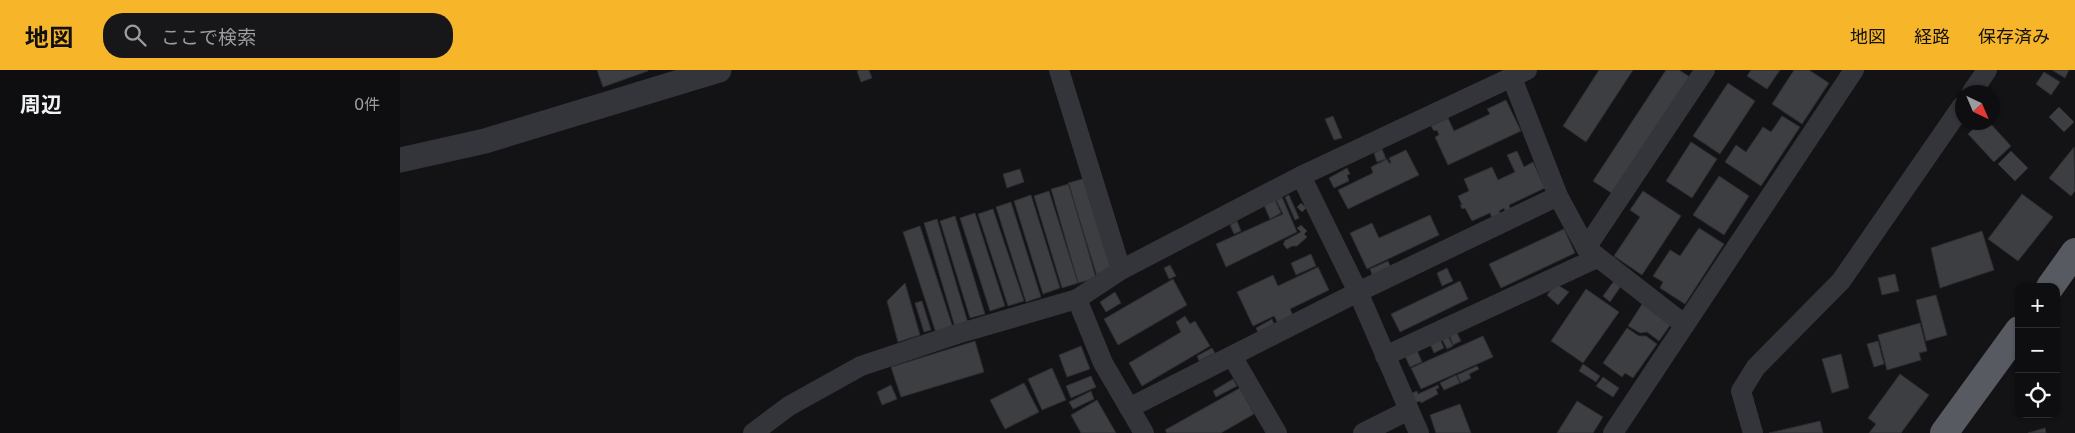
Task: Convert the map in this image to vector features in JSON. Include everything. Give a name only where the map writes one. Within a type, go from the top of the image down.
[{"type":"highway","points":[[2053,283],[2075,252]]},
{"type":"highway","points":[[1944,433],[2015,335]]},
{"type":"street","points":[[400,160],[485,141],[719,70]]},
{"type":"street","points":[[1059,70],[1121,270]]},
{"type":"street","points":[[1385,356],[1591,253],[1704,70]]},
{"type":"street","points":[[1613,433],[1854,70]]},
{"type":"street","points":[[1977,85],[1987,70]]},
{"type":"street","points":[[753,433],[789,406],[861,366],[957,334],[1077,299],[1121,270],[1301,176],[1520,74],[1558,196],[1591,253],[1685,325]]},
{"type":"street","points":[[1753,433],[1741,391],[1756,367],[1841,281],[1955,116]]},
{"type":"street","points":[[1301,176],[1358,292],[1419,433]]},
{"type":"street","points":[[1129,408],[1358,292],[1558,196]]},
{"type":"street","points":[[1077,299],[1103,363],[1144,433]]},
{"type":"street","points":[[1232,356],[1277,433]]},
{"type":"street","points":[[1363,433],[1409,410]]},
{"type":"building","points":[[597,70],[648,70],[648,71],[603,87]]},
{"type":"building","points":[[869,70],[872,78],[861,82],[857,71]]},
{"type":"building","points":[[1599,70],[1633,70],[1586,142],[1563,126]]},
{"type":"building","points":[[1666,70],[1679,70],[1690,77],[1613,194],[1593,181]]},
{"type":"building","points":[[1751,70],[1780,70],[1767,89],[1747,76]]},
{"type":"building","points":[[1794,70],[1809,70],[1829,83],[1802,124],[1772,104]]},
{"type":"building","points":[[2052,70],[2069,70],[2065,78]]},
{"type":"building","points":[[2044,72],[2060,82],[2051,95],[2036,84]]},
{"type":"building","points":[[1728,83],[1755,101],[1720,154],[1693,136]]},
{"type":"building","points":[[1506,100],[1521,131],[1448,165],[1435,137],[1439,135],[1437,130],[1434,131],[1431,126],[1448,118],[1454,131],[1490,114],[1487,109]]},
{"type":"building","points":[[2059,107],[2074,122],[2064,132],[2049,117]]},
{"type":"building","points":[[1333,116],[1342,138],[1334,140],[1325,119]]},
{"type":"building","points":[[1782,116],[1800,127],[1761,186],[1725,162],[1736,145],[1746,152],[1763,127],[1771,132]]},
{"type":"building","points":[[1972,130],[1996,130],[2011,146],[1994,162],[1968,134]]},
{"type":"building","points":[[1691,142],[1717,159],[1692,198],[1666,181]]},
{"type":"building","points":[[2074,147],[2075,191],[2071,196],[2049,178]]},
{"type":"building","points":[[1382,149],[1386,159],[1377,162],[1374,153]]},
{"type":"building","points":[[1406,150],[1419,175],[1348,209],[1338,190],[1373,173],[1371,167],[1387,159],[1391,163],[1389,158]]},
{"type":"building","points":[[1517,151],[1524,167],[1533,162],[1545,188],[1509,205],[1511,211],[1506,213],[1504,208],[1499,211],[1502,216],[1493,220],[1490,213],[1472,221],[1465,208],[1462,209],[1458,196],[1469,191],[1464,179],[1492,167],[1498,180],[1515,172],[1507,155]]},
{"type":"building","points":[[2011,151],[2028,168],[2015,181],[1998,164]]},
{"type":"building","points":[[1347,168],[1350,174],[1347,175],[1349,181],[1334,188],[1329,178]]},
{"type":"building","points":[[1020,169],[1024,182],[1007,188],[1003,174]]},
{"type":"building","points":[[1719,176],[1749,196],[1724,235],[1693,215]]},
{"type":"building","points":[[1086,178],[1115,270],[1097,276],[1068,183]]},
{"type":"building","points":[[1069,184],[1096,278],[1078,283],[1051,189]]},
{"type":"building","points":[[1049,191],[1078,283],[1062,288],[1034,196]]},
{"type":"building","points":[[1643,191],[1681,216],[1642,275],[1614,256],[1640,217],[1630,210]]},
{"type":"building","points":[[2022,194],[2053,217],[2018,261],[1988,239]]},
{"type":"building","points":[[1031,195],[1060,288],[1043,294],[1014,201]]},
{"type":"building","points":[[1289,195],[1299,218],[1295,220],[1285,197]]},
{"type":"building","points":[[1282,197],[1297,232],[1226,267],[1216,244],[1283,214],[1276,200]]},
{"type":"building","points":[[1275,200],[1281,213],[1270,219],[1264,205]]},
{"type":"building","points":[[1011,202],[1041,297],[1026,302],[996,207]]},
{"type":"building","points":[[1301,203],[1306,208],[1302,212],[1297,207]]},
{"type":"building","points":[[993,209],[1024,301],[1008,306],[978,214]]},
{"type":"building","points":[[975,213],[1005,306],[990,311],[960,218]]},
{"type":"building","points":[[1430,215],[1439,235],[1367,269],[1350,233],[1372,223],[1379,238]]},
{"type":"building","points":[[955,216],[985,314],[970,318],[940,221]]},
{"type":"building","points":[[937,219],[968,323],[955,327],[924,223]]},
{"type":"building","points":[[1237,221],[1241,231],[1234,234],[1230,225]]},
{"type":"building","points":[[1301,225],[1307,231],[1304,234],[1307,237],[1297,246],[1287,249],[1283,244],[1284,241],[1301,232],[1297,228]]},
{"type":"building","points":[[920,226],[953,328],[936,333],[903,232]]},
{"type":"building","points":[[1699,228],[1724,244],[1685,304],[1660,288],[1663,282],[1653,276],[1670,250],[1680,256]]},
{"type":"building","points":[[1564,229],[1575,253],[1501,288],[1489,264]]},
{"type":"building","points":[[1982,231],[1994,270],[1940,288],[1931,248]]},
{"type":"building","points":[[1311,254],[1316,266],[1296,275],[1291,263]]},
{"type":"building","points":[[1388,261],[1391,268],[1373,277],[1370,269]]},
{"type":"building","points":[[1170,265],[1176,276],[1169,279],[1164,268]]},
{"type":"building","points":[[1318,267],[1329,290],[1290,309],[1294,318],[1279,325],[1274,316],[1253,326],[1237,292],[1273,275],[1278,286]]},
{"type":"building","points":[[1447,268],[1453,281],[1442,286],[1437,273]]},
{"type":"building","points":[[1895,274],[1899,291],[1882,295],[1878,278]]},
{"type":"building","points":[[1173,279],[1187,305],[1118,345],[1104,319]]},
{"type":"building","points":[[1460,281],[1468,299],[1400,332],[1391,314]]},
{"type":"building","points":[[1614,281],[1621,286],[1610,302],[1603,296]]},
{"type":"building","points":[[905,283],[920,335],[898,342],[887,301]]},
{"type":"building","points":[[1556,284],[1569,292],[1558,305],[1547,295]]},
{"type":"building","points":[[1586,289],[1619,312],[1583,363],[1551,341]]},
{"type":"building","points":[[1115,292],[1121,303],[1106,312],[1100,302]]},
{"type":"building","points":[[1936,295],[1947,335],[1926,341],[1916,300]]},
{"type":"building","points":[[922,301],[931,330],[924,332],[915,303]]},
{"type":"building","points":[[1644,301],[1671,324],[1659,341],[1647,332],[1640,333],[1628,326]]},
{"type":"building","points":[[1185,316],[1190,324],[1195,321],[1210,346],[1142,386],[1129,363],[1181,332],[1176,322]]},
{"type":"building","points":[[1272,319],[1274,324],[1258,332],[1256,328]]},
{"type":"building","points":[[1920,323],[1927,351],[1919,353],[1921,360],[1887,370],[1878,335]]},
{"type":"building","points":[[1627,328],[1639,336],[1646,336],[1657,344],[1633,378],[1625,373],[1622,377],[1603,363]]},
{"type":"building","points":[[1456,331],[1461,341],[1453,345],[1449,334]]},
{"type":"building","points":[[1447,334],[1453,346],[1447,349],[1441,337]]},
{"type":"building","points":[[1483,336],[1493,357],[1421,389],[1411,368]]},
{"type":"building","points":[[1440,339],[1444,348],[1434,353],[1430,344]]},
{"type":"building","points":[[975,341],[984,372],[901,397],[891,367]]},
{"type":"building","points":[[1878,341],[1884,364],[1874,367],[1867,344]]},
{"type":"building","points":[[1081,346],[1090,369],[1067,377],[1059,355]]},
{"type":"building","points":[[1212,348],[1215,353],[1199,361],[1197,356]]},
{"type":"building","points":[[1416,348],[1422,362],[1410,367],[1404,354]]},
{"type":"building","points":[[1841,354],[1849,388],[1832,393],[1822,359]]},
{"type":"building","points":[[1583,364],[1600,376],[1596,382],[1579,371]]},
{"type":"building","points":[[1477,366],[1479,369],[1469,374],[1471,378],[1461,383],[1457,375]]},
{"type":"building","points":[[1052,368],[1066,400],[1042,410],[1028,379]]},
{"type":"building","points":[[1900,374],[1929,395],[1901,433],[1869,433],[1876,424],[1868,418]]},
{"type":"building","points":[[1456,375],[1460,383],[1444,390],[1440,383]]},
{"type":"building","points":[[1091,376],[1096,387],[1071,398],[1066,386]]},
{"type":"building","points":[[1603,377],[1619,388],[1613,397],[1596,386]]},
{"type":"building","points":[[1233,379],[1237,386],[1216,397],[1213,391]]},
{"type":"building","points":[[1024,383],[1039,412],[1005,429],[990,400]]},
{"type":"building","points":[[891,385],[897,399],[882,405],[877,392]]},
{"type":"building","points":[[1438,385],[1439,388],[1436,389],[1438,394],[1421,403],[1420,401],[1414,403],[1410,394],[1417,391],[1418,394]]},
{"type":"building","points":[[1240,388],[1254,414],[1221,433],[1167,433],[1165,430]]},
{"type":"building","points":[[1091,391],[1094,399],[1073,409],[1069,402]]},
{"type":"building","points":[[1097,400],[1116,433],[1081,433],[1071,415]]},
{"type":"building","points":[[1577,401],[1603,417],[1593,433],[1557,433]]},
{"type":"building","points":[[1460,404],[1471,433],[1436,433],[1430,415]]},
{"type":"building","points":[[1820,421],[1823,433],[1769,433]]},
{"type":"building","points":[[2045,428],[2046,433],[2028,433]]}]
